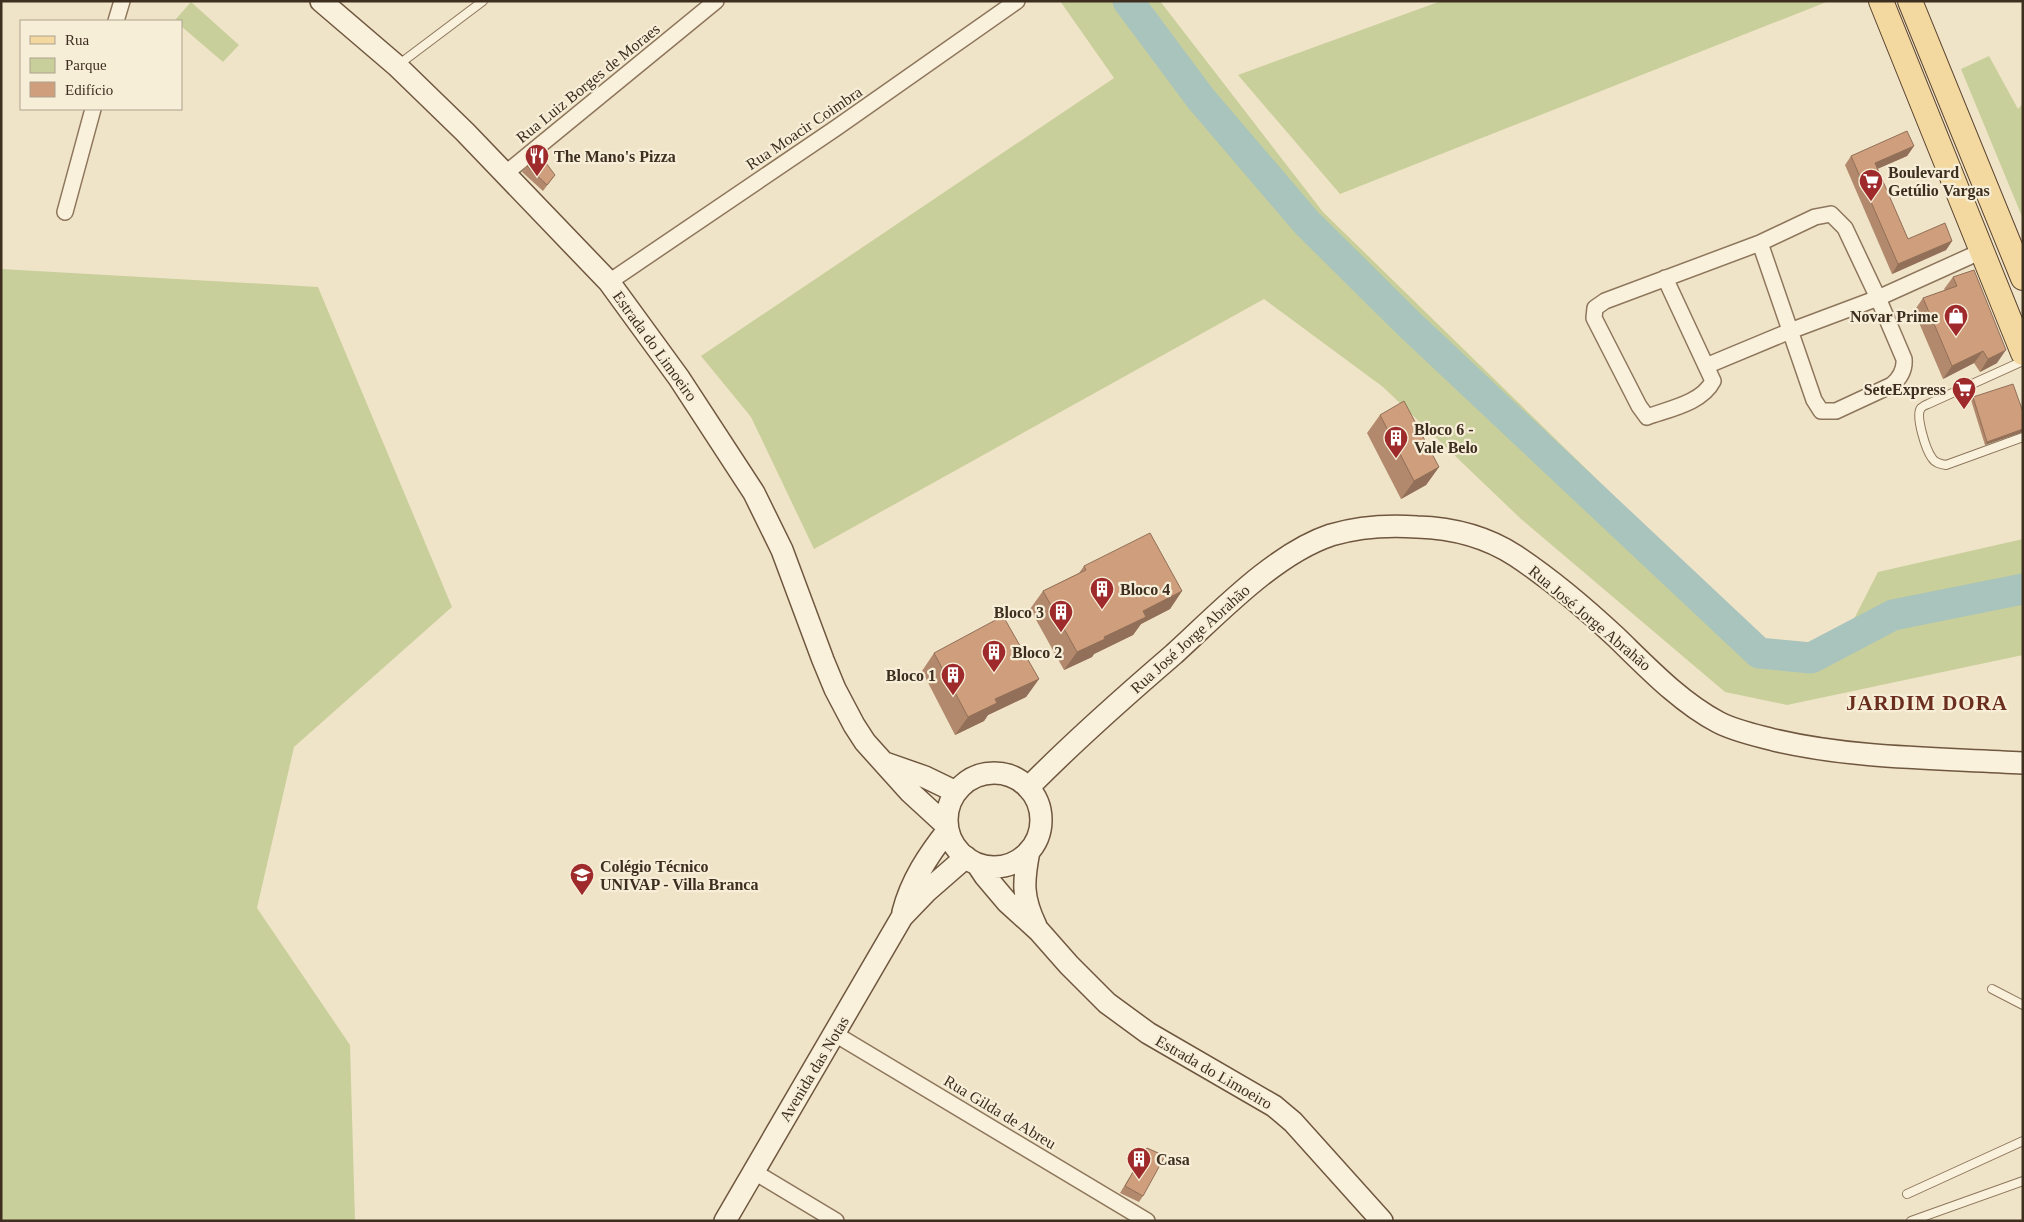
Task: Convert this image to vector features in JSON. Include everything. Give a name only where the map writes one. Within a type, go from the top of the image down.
[{"type":"main road","name":"Estrada do Limoeiro","points":[[321,1],[397,66],[506,173],[608,282],[684,385],[754,493],[771,525],[792,573],[835,689],[865,742],[910,792],[948,828]]},
{"type":"main road","points":[[1881,1],[2023,353]]},
{"type":"main road","points":[[1910,1],[2023,278]]},
{"type":"main road","name":"Rua José Jorge Abrahão","points":[[1028,788],[1141,682],[1250,585],[1278,564],[1306,546],[1329,536],[1347,531],[1399,526],[1452,529],[1487,542],[1516,556],[1574,600],[1673,690],[1718,722],[1748,733],[1836,752],[2023,763]]},
{"type":"main road","name":"Estrada do Limoeiro","points":[[885,763],[925,777],[956,792]]},
{"type":"main road","points":[[948,828],[954,845],[971,860],[991,867],[1005,865],[1018,860],[1029,851],[1039,830],[1039,807],[1028,788],[1017,779],[1004,774],[991,773],[965,782],[956,792]]},
{"type":"main road","name":"Avenida das Notas","points":[[725,1221],[836,1034],[902,917],[912,886],[931,852],[948,828],[947,814],[950,802],[956,792]]},
{"type":"main road","name":"Estrada do Limoeiro","points":[[1029,851],[1024,876],[1024,889],[1028,910],[1039,931]]},
{"type":"main road","name":"Estrada do Limoeiro","points":[[971,860],[1020,915],[1039,931],[1107,1003],[1148,1033],[1274,1106],[1287,1116],[1382,1221]]},
{"type":"main road","name":"Avenida das Notas","points":[[902,917],[927,891],[971,860]]},
{"type":"street","points":[[116,20],[122,1]]},
{"type":"street","name":"Rua Luiz Borges de Moraes","points":[[506,173],[716,1]]},
{"type":"street","name":"Rua Moacir Coimbra","points":[[608,282],[836,128],[1017,1]]},
{"type":"street","points":[[65,212],[93,110]]},
{"type":"street","points":[[1665,278],[1713,381],[1708,390],[1692,400],[1647,417],[1639,406],[1594,318],[1595,308],[1605,301],[1665,278],[1760,243],[1815,217],[1831,214],[1845,228],[1904,359],[1905,367],[1899,379],[1892,385],[1836,411],[1821,411],[1814,400],[1760,243]]},
{"type":"street","points":[[1706,366],[1790,330],[1878,298],[1982,251]]},
{"type":"street","name":"Rua Gilda de Abreu","points":[[836,1034],[1147,1221]]},
{"type":"street","points":[[753,1172],[836,1221]]},
{"type":"lane","points":[[397,66],[483,1]]},
{"type":"lane","points":[[2023,361],[1928,404],[1921,408],[1918,415],[1919,423],[1932,458],[1936,463],[1946,465],[2023,437]]},
{"type":"lane","points":[[1992,989],[2023,1005]]},
{"type":"lane","points":[[1908,1194],[2023,1141]]},
{"type":"lane","points":[[1911,1221],[2023,1181]]},
{"type":"green space","points":[[1060,1],[1160,1],[1323,212],[1779,657],[1804,672],[1836,654],[1878,572],[2023,539],[2023,655],[1787,705],[1725,692],[1521,519],[1383,387],[1264,299],[814,549],[751,417],[701,356],[1114,78]]},
{"type":"green space","points":[[1441,1],[1829,1],[1340,194],[1238,75]]},
{"type":"green space","points":[[191,2],[239,45],[223,62],[182,27],[182,20],[175,20]]},
{"type":"green space","points":[[1989,56],[2018,109],[2023,103],[2023,219],[1961,69]]},
{"type":"green space","points":[[1,269],[318,287],[452,607],[294,747],[257,908],[350,1045],[355,1221],[1,1221]]},
{"type":"building","points":[[1907,131],[1914,146],[1875,163],[1908,239],[1945,223],[1952,241],[1898,264],[1851,156]]},
{"type":"building","points":[[540,155],[555,175],[547,185],[527,166]]},
{"type":"building","name":"Novar Prime","points":[[1974,270],[2006,350],[1988,359],[1983,351],[1952,366],[1923,298],[1957,286],[1953,277]]},
{"type":"building","points":[[2013,384],[2023,412],[2023,429],[1987,442],[1973,397]]},
{"type":"building","points":[[1404,401],[1439,467],[1414,481],[1380,415]]},
{"type":"building","points":[[1150,533],[1182,591],[1143,611],[1146,617],[1077,652],[1043,591],[1086,570],[1084,566]]},
{"type":"building","points":[[1003,616],[1039,679],[995,699],[997,703],[968,717],[934,653]]},
{"type":"building","name":"Casa","points":[[1147,1148],[1165,1156],[1143,1196],[1125,1186]]},
{"type":"waterway","points":[[1128,1],[1201,99],[1307,223],[1410,325],[1759,653],[1811,658],[1893,615],[2023,589]]},
{"type":"place","name":"The Mano's Pizza","points":[[537,177]]},
{"type":"place","name":"Boulevard Getúlio Vargas","points":[[1871,202]]},
{"type":"place","name":"Novar Prime","points":[[1956,337]]},
{"type":"place","name":"SeteExpress","points":[[1964,410]]},
{"type":"place","name":"Bloco 6 - Vale Belo","points":[[1396,459]]},
{"type":"place","name":"Bloco 4","points":[[1102,610]]},
{"type":"place","name":"Bloco 3","points":[[1061,633]]},
{"type":"place","name":"Bloco 2","points":[[994,673]]},
{"type":"place","name":"Bloco 1","points":[[953,696]]},
{"type":"place","name":"Colégio Técnico UNIVAP - Villa Branca","points":[[582,896]]},
{"type":"place","name":"Casa","points":[[1139,1180]]},
{"type":"district","name":"JARDIM DORA","points":[[1927,703]]}]
